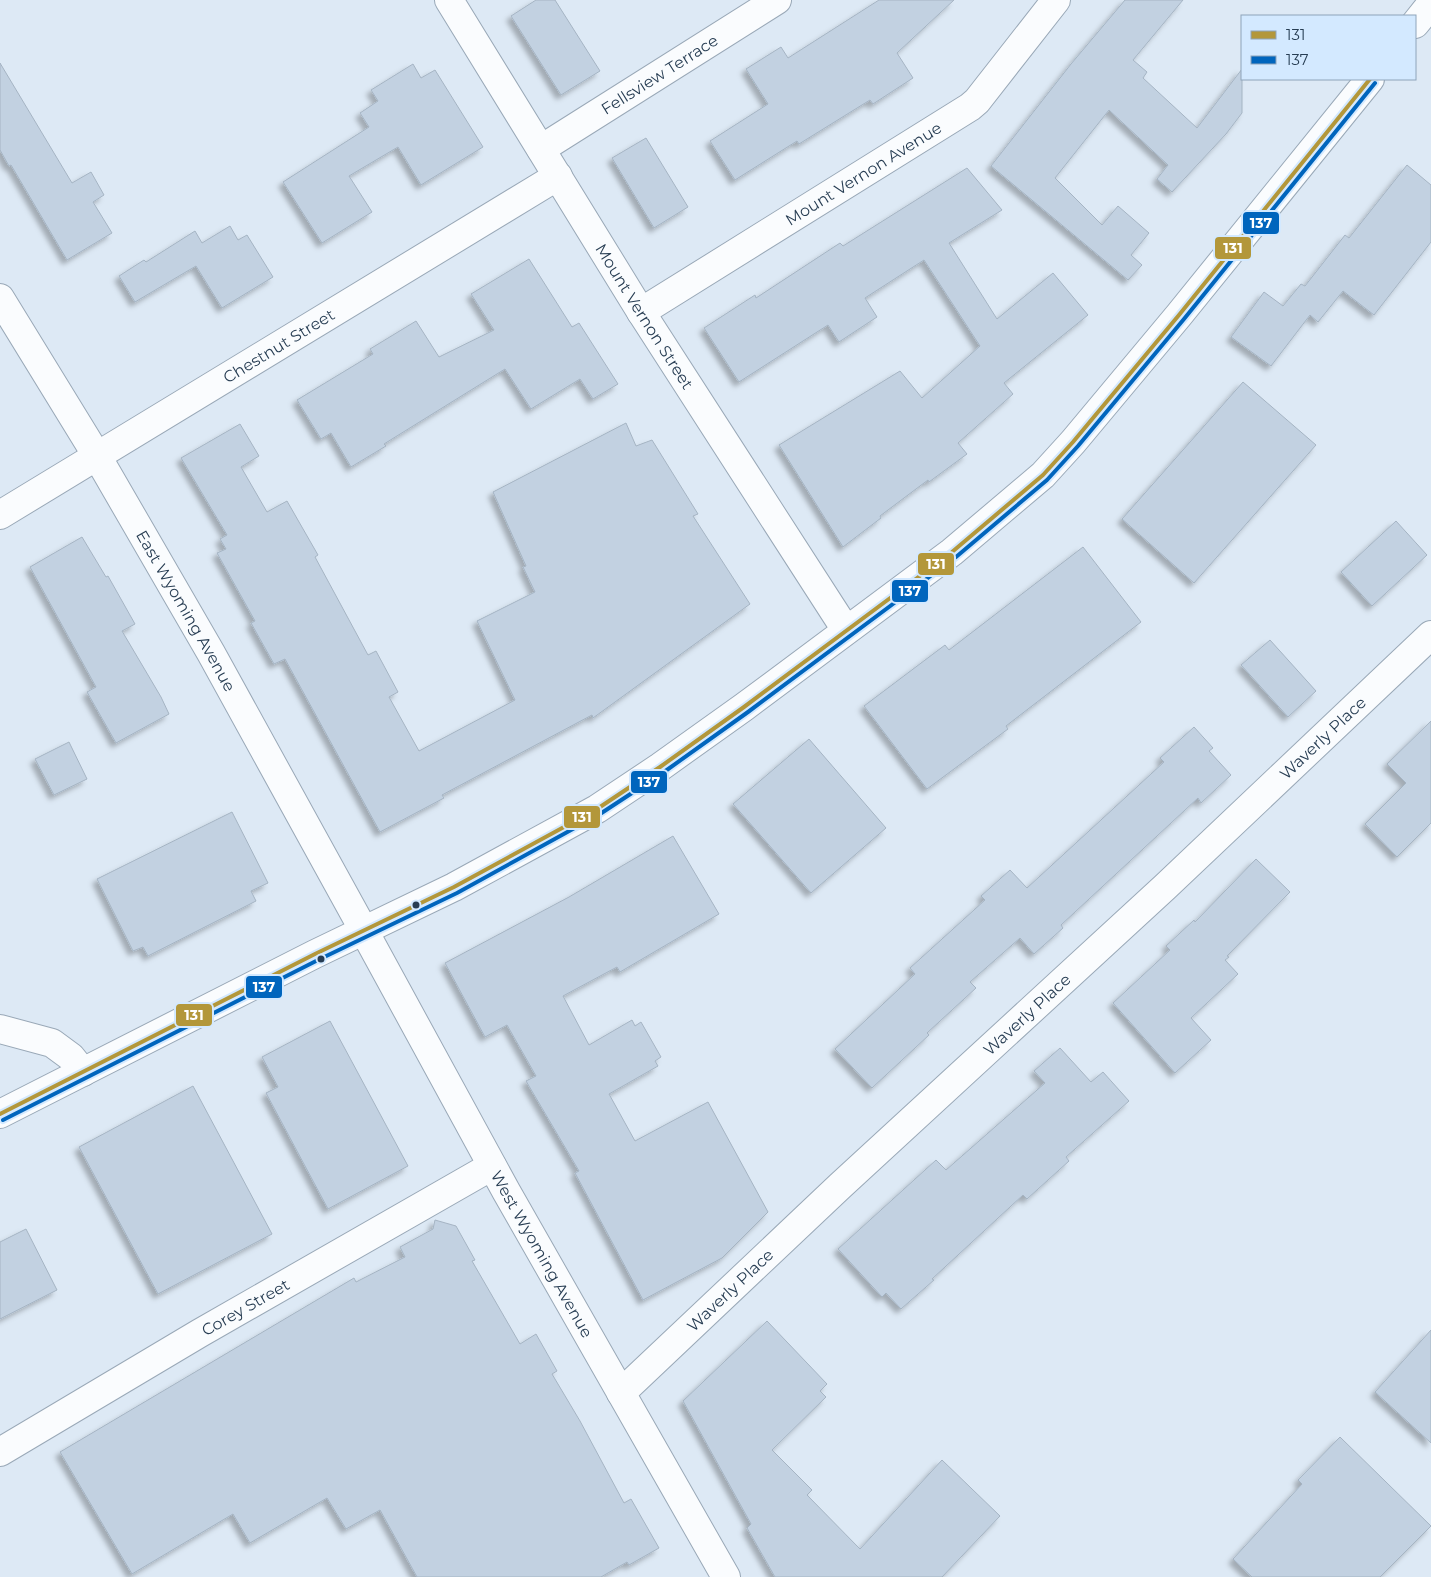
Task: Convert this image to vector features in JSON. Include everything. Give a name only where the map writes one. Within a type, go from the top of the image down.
[{"type":"street","name":"Mount Vernon Street","points":[[449,0],[641,312],[846,630]]},
{"type":"street","name":"Fellsview Terrace","points":[[540,149],[777,0]]},
{"type":"street","name":"Mount Vernon Avenue","points":[[641,312],[970,107],[977,101],[1056,0]]},
{"type":"street","points":[[1416,23],[1431,4]]},
{"type":"street","points":[[0,1114],[363,929],[454,887],[596,809],[729,718],[952,552],[1043,475],[1074,442],[1369,80]]},
{"type":"street","name":"Chestnut Street","points":[[0,515],[558,176]]},
{"type":"street","name":"East Wyoming Avenue","points":[[0,298],[97,456],[211,653],[363,929]]},
{"type":"street","name":"Waverly Place","points":[[621,1393],[840,1186],[1165,887],[1431,635]]},
{"type":"street","name":"West Wyoming Avenue","points":[[363,929],[492,1166],[726,1577]]},
{"type":"street","points":[[0,1029],[52,1043],[71,1057],[83,1072]]},
{"type":"street","name":"Corey Street","points":[[0,1452],[200,1333],[492,1166]]},
{"type":"building","points":[[536,0],[555,0],[600,71],[561,95],[511,16]]},
{"type":"building","points":[[879,0],[954,0],[897,53],[913,78],[873,104],[870,100],[799,144],[797,141],[735,180],[710,141],[768,104],[746,69],[781,47],[788,58]]},
{"type":"building","points":[[1125,0],[1183,0],[1133,60],[1147,72],[1143,78],[1197,128],[1241,70],[1242,113],[1226,134],[1172,192],[1157,179],[1168,165],[1109,110],[1055,178],[1102,225],[1118,206],[1149,233],[1131,255],[1142,265],[1128,280],[991,166],[1071,64]]},
{"type":"building","points":[[0,63],[72,183],[91,172],[104,195],[93,202],[112,233],[67,260],[11,165],[9,166],[0,150]]},
{"type":"building","points":[[413,64],[421,78],[435,70],[483,147],[421,185],[398,147],[349,176],[372,212],[322,243],[283,182],[369,127],[360,113],[378,101],[371,90]]},
{"type":"building","points":[[646,138],[688,207],[654,228],[612,158]]},
{"type":"building","points":[[1407,165],[1431,185],[1431,242],[1374,315],[1343,291],[1318,322],[1310,315],[1271,366],[1231,337],[1264,292],[1283,306],[1301,284],[1305,286],[1345,235],[1349,238]]},
{"type":"building","points":[[967,168],[1002,210],[949,243],[997,319],[1053,273],[1088,315],[1004,383],[1013,394],[958,443],[967,454],[880,516],[881,518],[843,547],[779,445],[900,371],[922,398],[980,346],[924,260],[865,298],[877,317],[839,342],[828,325],[739,382],[704,328],[755,295],[756,298],[840,243],[843,246]]},
{"type":"building","points":[[230,226],[238,240],[247,235],[273,277],[222,308],[196,266],[135,302],[119,276],[144,260],[146,262],[195,231],[202,243]]},
{"type":"building","points":[[529,259],[572,327],[579,323],[618,384],[593,399],[580,379],[531,409],[505,369],[384,444],[386,446],[351,467],[331,433],[321,439],[297,400],[373,354],[370,349],[416,321],[439,357],[494,330],[471,294]]},
{"type":"building","points":[[1243,382],[1316,445],[1194,583],[1122,519]]},
{"type":"building","points":[[626,423],[636,446],[652,440],[698,514],[693,516],[750,604],[593,718],[592,715],[442,795],[444,798],[380,832],[285,659],[274,664],[251,623],[255,621],[217,553],[226,549],[220,539],[227,535],[181,458],[240,424],[259,456],[241,467],[267,512],[287,501],[318,555],[315,557],[368,655],[376,651],[398,692],[389,697],[419,751],[515,700],[477,621],[535,592],[523,567],[526,566],[493,492]]},
{"type":"building","points":[[1396,521],[1427,555],[1372,606],[1341,572]]},
{"type":"building","points":[[82,537],[106,577],[108,576],[135,624],[122,631],[169,714],[116,743],[87,692],[96,687],[30,567]]},
{"type":"building","points":[[1083,547],[1141,622],[1006,726],[1008,729],[927,789],[864,706],[945,645],[949,650]]},
{"type":"building","points":[[1270,640],[1316,691],[1288,717],[1241,665]]},
{"type":"building","points":[[1431,721],[1431,823],[1397,857],[1365,824],[1406,783],[1387,764]]},
{"type":"building","points":[[1194,727],[1213,748],[1209,751],[1231,775],[1201,803],[1198,798],[1061,925],[1063,928],[1034,954],[1020,938],[970,982],[976,988],[927,1033],[929,1035],[872,1088],[835,1049],[915,974],[910,968],[985,900],[981,896],[1010,870],[1027,888],[1164,762],[1160,758]]},
{"type":"building","points":[[809,739],[886,828],[811,893],[733,804]]},
{"type":"building","points":[[69,742],[87,779],[54,795],[35,759]]},
{"type":"building","points":[[232,812],[268,883],[251,891],[256,901],[148,956],[143,947],[133,951],[97,879]]},
{"type":"building","points":[[673,836],[719,914],[620,972],[617,967],[563,996],[589,1045],[632,1020],[635,1026],[641,1022],[661,1057],[655,1061],[658,1066],[609,1094],[635,1141],[708,1102],[768,1212],[722,1258],[643,1300],[575,1173],[579,1171],[526,1081],[536,1076],[507,1025],[485,1037],[445,963],[569,897]]},
{"type":"building","points":[[1256,859],[1290,892],[1227,956],[1229,957],[1225,960],[1238,974],[1191,1018],[1211,1040],[1175,1073],[1113,1003],[1170,950],[1166,946],[1194,920],[1195,922]]},
{"type":"building","points":[[330,1021],[408,1166],[328,1209],[266,1093],[278,1087],[262,1057]]},
{"type":"building","points":[[1060,1048],[1091,1082],[1103,1072],[1129,1101],[1066,1157],[1069,1161],[1027,1199],[1023,1195],[901,1309],[886,1293],[882,1297],[838,1249],[936,1160],[946,1170],[1045,1083],[1034,1071]]},
{"type":"building","points":[[193,1086],[272,1234],[158,1294],[79,1147]]},
{"type":"building","points":[[435,1220],[456,1226],[475,1260],[472,1261],[520,1344],[536,1334],[557,1371],[552,1374],[580,1421],[624,1503],[631,1499],[659,1548],[629,1565],[627,1562],[601,1577],[417,1577],[380,1510],[346,1529],[327,1498],[250,1543],[233,1514],[132,1574],[60,1452],[354,1278],[356,1282],[405,1257],[400,1247],[433,1229]]},
{"type":"building","points":[[26,1229],[57,1290],[0,1319],[0,1242]]},
{"type":"building","points":[[767,1321],[827,1384],[820,1391],[826,1397],[772,1450],[812,1490],[807,1495],[860,1549],[942,1460],[1000,1516],[942,1577],[775,1577],[747,1528],[751,1524],[683,1401]]},
{"type":"building","points":[[1431,1330],[1431,1443],[1375,1392]]},
{"type":"building","points":[[1340,1437],[1431,1526],[1380,1577],[1252,1577],[1233,1559],[1302,1484],[1298,1480]]},
{"type":"transit line","name":"131","points":[[0,1114],[315,954],[454,887],[597,809],[744,707],[952,552],[1043,475],[1073,442],[1179,315],[1369,80]]},
{"type":"transit line","name":"137","points":[[3,1120],[318,960],[457,893],[600,814],[664,772],[748,712],[956,557],[1047,480],[1078,446],[1184,319],[1375,83]]}]
